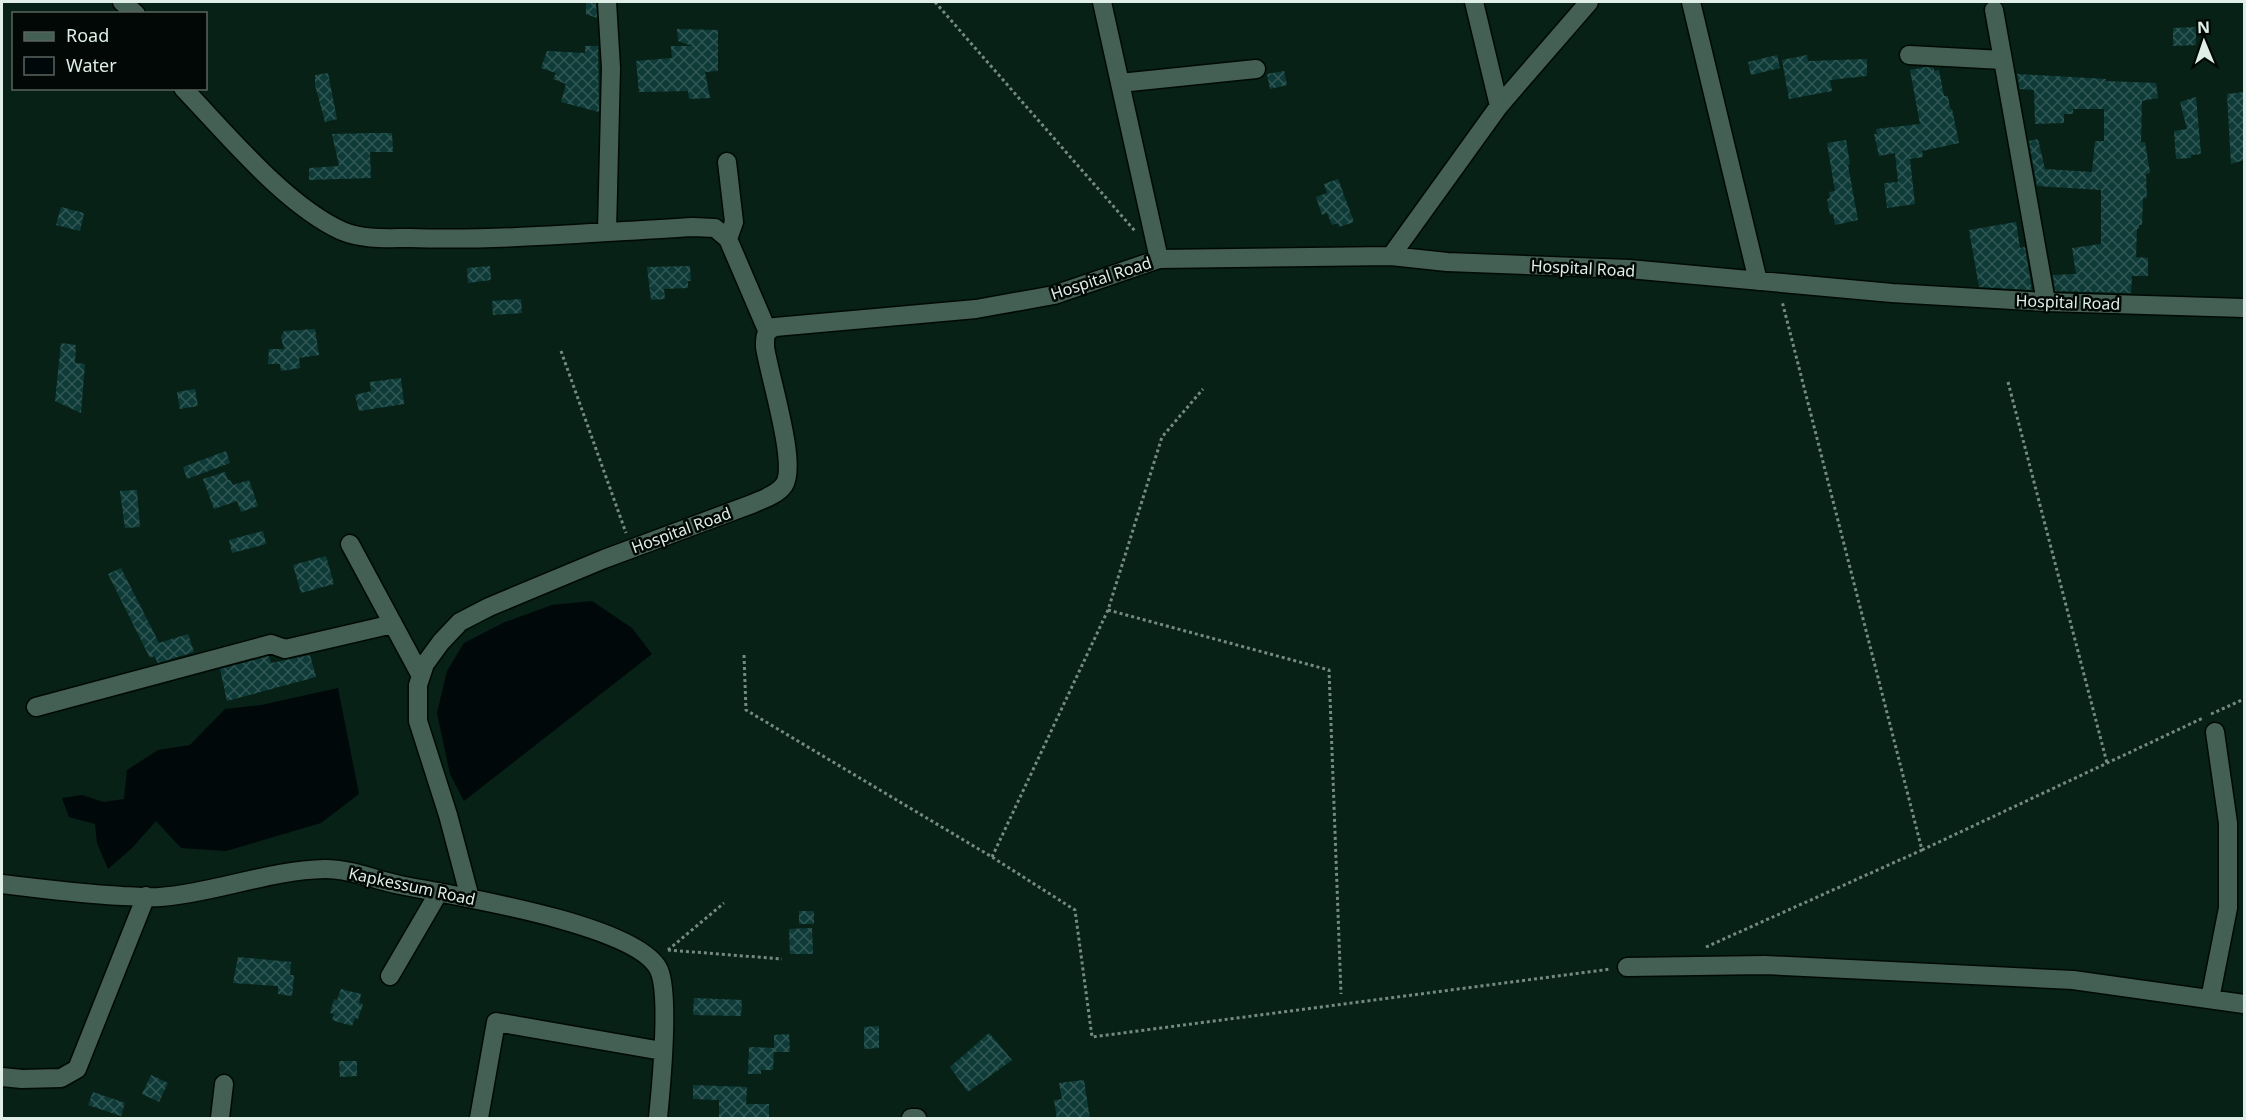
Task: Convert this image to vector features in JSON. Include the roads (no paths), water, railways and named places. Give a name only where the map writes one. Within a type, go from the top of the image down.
[{"type":"street","points":[[122,2],[134,12]]},
{"type":"street","points":[[607,2],[611,68],[607,231]]},
{"type":"street","points":[[1102,2],[1159,259]]},
{"type":"street","points":[[1474,2],[1499,106]]},
{"type":"street","points":[[1391,256],[1499,106],[1589,2]]},
{"type":"street","points":[[1691,2],[1758,281]]},
{"type":"street","points":[[1994,10],[2046,302]]},
{"type":"street","points":[[1909,54],[2003,60]]},
{"type":"street","points":[[1120,83],[1256,69]]},
{"type":"street","points":[[185,90],[280,188],[308,210],[340,230],[359,237],[441,239],[708,227],[720,231],[728,239],[767,330]]},
{"type":"street","points":[[727,162],[734,222],[728,239]]},
{"type":"street","name":"Hospital Road","points":[[470,898],[448,815],[418,721],[418,685],[425,664],[460,622],[489,607],[632,548],[752,504],[774,494],[784,486],[789,466],[765,347],[767,330],[774,327],[800,323],[907,317],[976,309],[1054,295],[1159,259],[1391,256],[1447,262],[1629,269],[1892,292],[2046,302],[2244,308]]},
{"type":"street","points":[[350,544],[421,676]]},
{"type":"street","points":[[36,707],[271,644],[285,649],[393,624]]},
{"type":"street","points":[[2210,999],[2228,908],[2228,823],[2215,732]]},
{"type":"street","name":"Kapkessum Road","points":[[2,884],[75,894],[159,897],[301,870],[328,869],[351,872],[581,924],[620,939],[641,952],[658,968],[664,989],[658,1119]]},
{"type":"street","points":[[390,976],[439,892]]},
{"type":"street","points":[[2,1077],[61,1078],[77,1069],[146,896]]},
{"type":"street","points":[[1628,967],[1765,965],[2073,980],[2244,1004]]},
{"type":"street","points":[[479,1119],[496,1022],[662,1051]]},
{"type":"street","points":[[220,1119],[224,1084]]},
{"type":"street","points":[[911,1119],[917,1119]]},
{"type":"water","points":[[592,601],[632,628],[652,654],[464,801],[450,774],[437,713],[447,671],[464,643],[505,622],[552,605]]},
{"type":"water","points":[[338,688],[359,794],[321,823],[226,851],[181,848],[156,821],[132,848],[108,869],[97,843],[95,824],[69,817],[62,798],[82,795],[104,802],[124,799],[127,770],[158,750],[190,745],[225,709],[261,705]]}]
